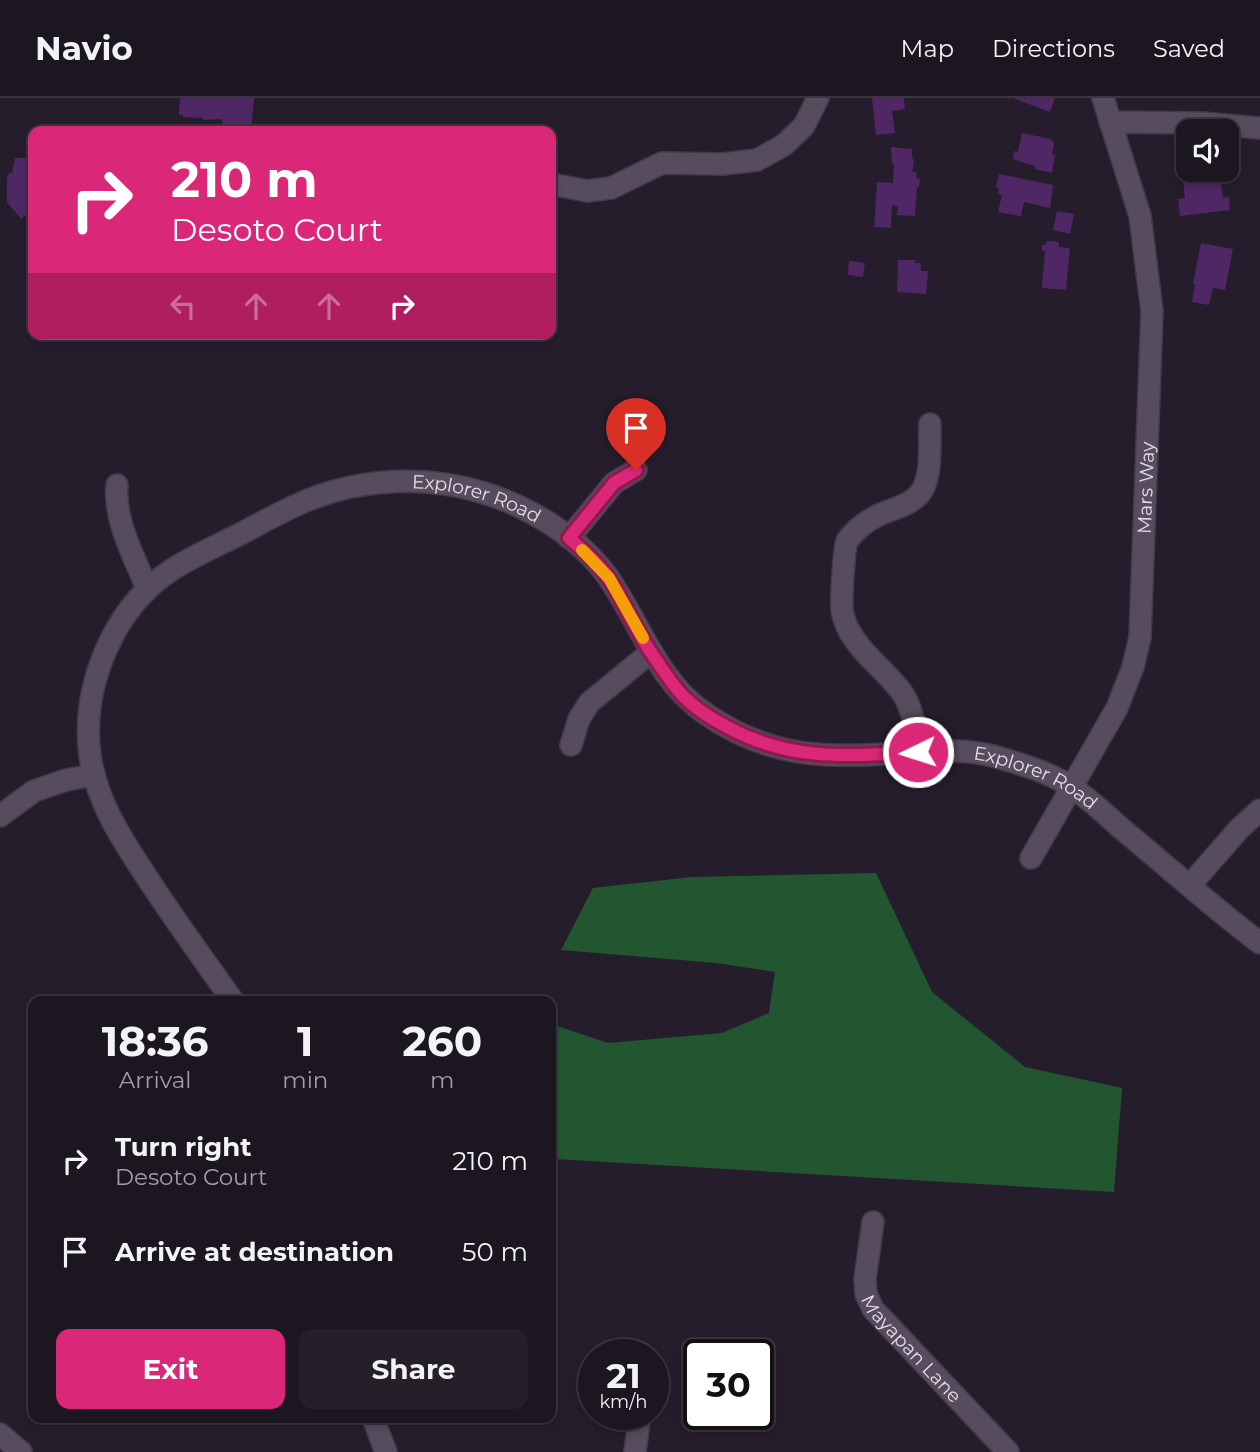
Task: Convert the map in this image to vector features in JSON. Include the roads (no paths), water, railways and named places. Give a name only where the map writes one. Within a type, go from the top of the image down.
[{"type":"street","points":[[556,185],[587,191],[611,188],[662,163],[723,164],[757,160],[784,145],[804,126],[818,98]]},
{"type":"street","name":"Mars Way","points":[[1031,858],[1117,708],[1133,667],[1140,637],[1152,311],[1140,216],[1103,98]]},
{"type":"street","points":[[1110,122],[1202,123],[1260,128]]},
{"type":"street","points":[[918,752],[911,711],[901,691],[847,629],[842,609],[846,544],[855,532],[875,517],[905,504],[923,489],[929,470],[930,424]]},
{"type":"street","points":[[569,538],[614,483],[636,470]]},
{"type":"street","name":"Explorer Road","points":[[229,996],[120,837],[104,807],[94,775],[88,725],[93,686],[116,631],[147,589],[173,569],[291,508],[331,492],[374,483],[420,481],[477,491],[530,513],[569,538],[594,560],[609,578],[651,652],[683,696],[718,722],[757,742],[820,756],[957,751],[995,756],[1032,769],[1072,786],[1190,885],[1212,907],[1260,943]]},
{"type":"street","points":[[117,485],[116,504],[120,522],[147,589]]},
{"type":"street","points":[[571,745],[579,719],[589,704],[651,652]]},
{"type":"street","points":[[0,817],[34,791],[66,780],[94,775]]},
{"type":"street","points":[[1190,885],[1240,828],[1260,810]]},
{"type":"street","name":"Mayapan Lane","points":[[873,1222],[865,1279],[866,1294],[873,1309],[1008,1452]]},
{"type":"street","points":[[375,1423],[386,1452]]},
{"type":"street","points":[[635,1452],[638,1430]]},
{"type":"street","points":[[0,1434],[20,1452]]}]
